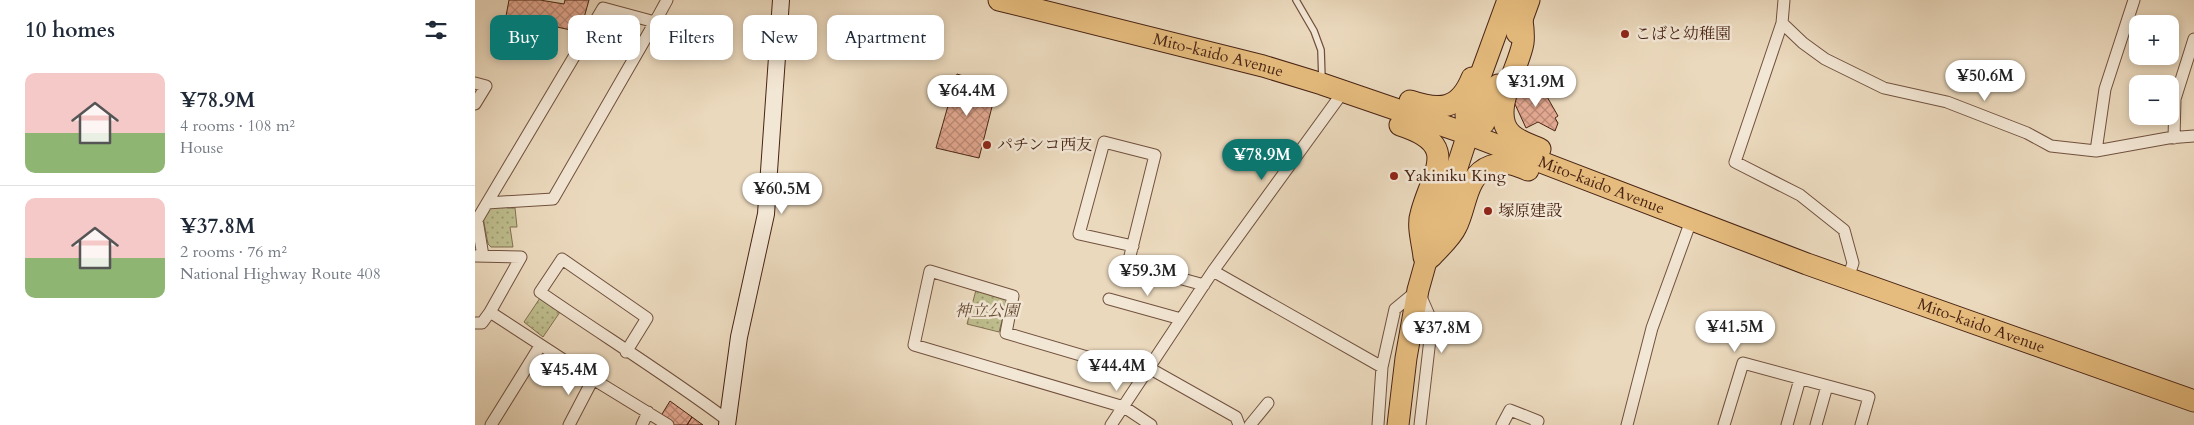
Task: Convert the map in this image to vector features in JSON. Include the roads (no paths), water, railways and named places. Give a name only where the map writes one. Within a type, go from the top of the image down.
[{"type":"highway","name":"Mito-kaido Avenue","points":[[999,0],[1263,66],[1323,84],[1468,134],[1848,278],[2194,401]]},
{"type":"highway","points":[[1468,134],[1484,123],[1529,0]]},
{"type":"highway","points":[[1425,265],[1420,216],[1438,167],[1439,158],[1434,146],[1425,135],[1419,131],[1380,118],[1364,98],[1387,94],[1437,108],[1458,99],[1467,90],[1490,29],[1506,3]]},
{"type":"highway","points":[[1399,425],[1406,358],[1418,290],[1468,134],[1467,115],[1506,3]]},
{"type":"highway","points":[[1522,20],[1523,42],[1502,108],[1507,128],[1521,141],[1597,175],[1603,186]]},
{"type":"highway","points":[[1425,265],[1456,228],[1471,183],[1479,172],[1487,167],[1506,162],[1537,174],[1570,174]]},
{"type":"street","points":[[659,15],[667,0]]},
{"type":"street","points":[[626,352],[647,318],[562,258],[539,292],[727,423],[739,337],[766,214],[781,0]]},
{"type":"street","points":[[1784,0],[1782,23],[1735,162],[1800,195],[1844,230],[1853,263],[1848,278]]},
{"type":"street","points":[[2096,151],[2105,89],[2134,0]]},
{"type":"street","points":[[475,323],[482,323],[490,312],[521,257],[479,256],[477,220],[603,8],[650,21]]},
{"type":"street","points":[[1782,23],[1803,43],[1825,59],[1884,88],[1947,102],[2027,132],[2051,146],[2096,151],[2194,136]]},
{"type":"street","points":[[487,203],[553,199],[650,31]]},
{"type":"street","points":[[2174,138],[2175,99],[2194,40]]},
{"type":"street","points":[[475,83],[486,86],[475,104]]},
{"type":"street","points":[[1111,425],[1213,271],[1343,92]]},
{"type":"street","points":[[1133,246],[1079,234],[1103,142],[1155,155],[1133,246],[1128,264],[1204,285]]},
{"type":"street","points":[[1627,425],[1652,328],[1692,218]]},
{"type":"street","points":[[1151,425],[1124,407],[913,345],[930,271],[1013,296],[1006,333],[1147,371],[1236,417],[1239,425]]},
{"type":"street","points":[[1213,271],[1382,368]]},
{"type":"street","points":[[1378,425],[1382,368],[1395,309],[1418,290],[1432,322],[1420,425]]},
{"type":"street","points":[[1109,300],[1181,319]]},
{"type":"street","points":[[490,312],[593,380],[668,425]]},
{"type":"street","points":[[491,425],[540,346]]},
{"type":"street","points":[[1724,425],[1743,363],[1869,397],[1861,425]]},
{"type":"street","points":[[1787,425],[1801,379]]},
{"type":"street","points":[[569,425],[593,380]]},
{"type":"street","points":[[1815,425],[1827,386]]},
{"type":"street","points":[[1250,425],[1267,404]]},
{"type":"street","points":[[1502,425],[1510,410],[1538,421],[1536,425]]},
{"type":"street","points":[[642,425],[648,412]]},
{"type":"lane","points":[[1296,0],[1314,31],[1321,50],[1323,84]]},
{"type":"place","name":"こばと幼稚園","points":[[1625,34]]},
{"type":"place","name":"パチンコ西友","points":[[987,145]]},
{"type":"place","name":"Yakiniku King","points":[[1394,176]]},
{"type":"place","name":"塚原建設","points":[[1488,211]]},
{"type":"park label","name":"神立公園","points":[[987,311]]}]
